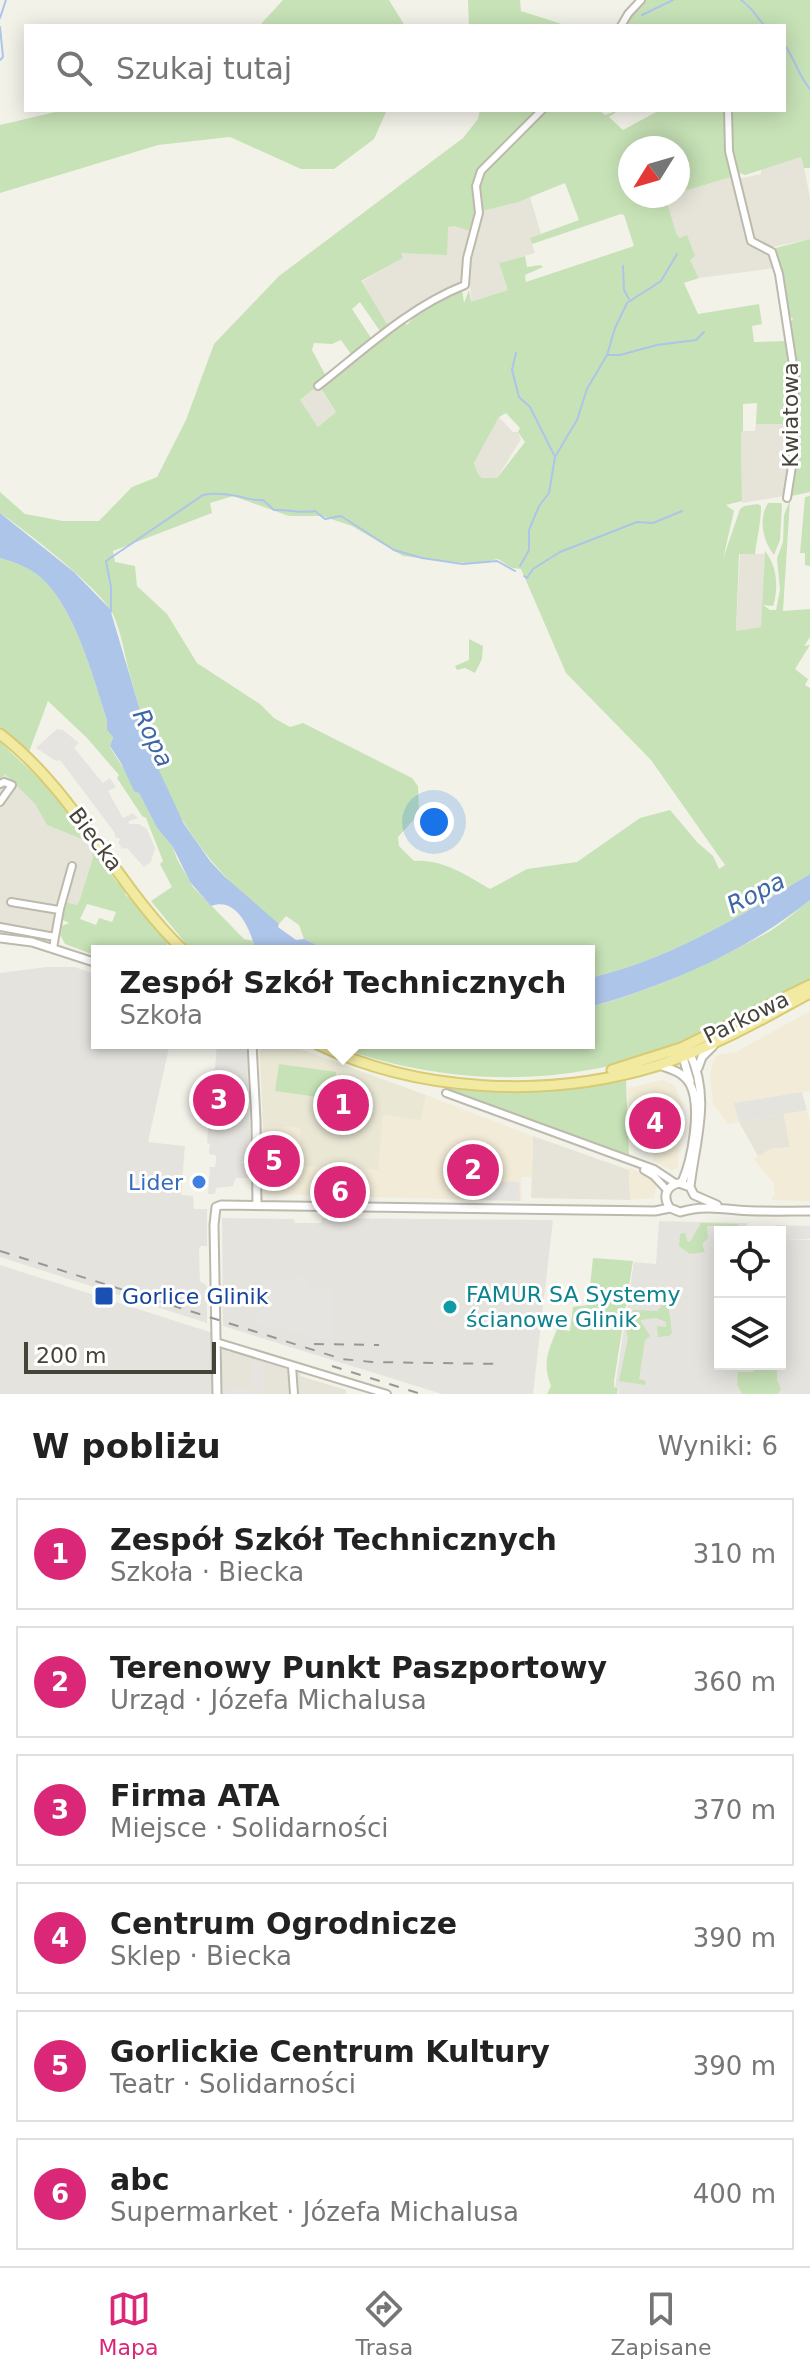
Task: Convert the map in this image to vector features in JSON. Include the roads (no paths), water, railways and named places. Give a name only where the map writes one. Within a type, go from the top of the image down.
[{"type":"main road","name":"Biecka","points":[[0,734],[63,796],[177,945]]},
{"type":"main road","name":"Parkowa","points":[[684,1052],[810,985]]},
{"type":"main road","name":"Parkowa","points":[[684,1052],[723,1037],[810,993]]},
{"type":"main road","points":[[331,1049],[377,1066],[439,1081],[495,1085],[589,1081],[659,1065],[684,1052]]},
{"type":"main road","points":[[538,1084],[684,1052]]},
{"type":"street","points":[[622,24],[641,0]]},
{"type":"street","points":[[318,386],[406,316],[440,295],[465,285],[467,258],[479,213],[476,186],[481,171],[540,112]]},
{"type":"street","name":"Kwiatowa","points":[[728,112],[729,151],[751,241],[772,252],[779,274],[795,378],[792,466],[787,498]]},
{"type":"street","points":[[0,784],[12,785],[0,802]]},
{"type":"street","points":[[53,948],[59,910],[72,866]]},
{"type":"street","points":[[11,902],[59,910]]},
{"type":"street","points":[[0,927],[55,937]]},
{"type":"street","points":[[0,938],[53,948],[91,961]]},
{"type":"street","points":[[697,1074],[702,1057],[723,1037]]},
{"type":"street","points":[[252,1049],[257,1204]]},
{"type":"street","points":[[684,1052],[697,1074],[702,1102],[690,1207]]},
{"type":"street","points":[[636,1210],[666,1194],[678,1183],[691,1154],[695,1126],[684,1052]]},
{"type":"street","points":[[659,1065],[677,1071],[691,1087]]},
{"type":"street","points":[[446,1093],[654,1169],[721,1207]]},
{"type":"street","points":[[623,1159],[654,1176],[666,1194],[670,1208]]},
{"type":"street","points":[[217,1394],[214,1215],[216,1207],[221,1205],[670,1208],[680,1212],[690,1207],[721,1207],[810,1211]]},
{"type":"street","points":[[216,1342],[387,1394]]},
{"type":"street","points":[[292,1366],[294,1394]]},
{"type":"water","points":[[0,513],[74,572],[110,609],[156,764],[184,824],[210,861],[279,924],[278,927],[296,940],[304,939],[316,945],[254,945],[247,926],[236,911],[220,904],[211,906],[190,882],[173,847],[157,828],[110,746],[113,737],[107,730],[107,720],[88,662],[60,601],[35,573],[0,558]]},
{"type":"water","points":[[810,874],[810,900],[760,935],[705,965],[647,989],[595,1005],[595,976],[647,960],[730,921]]},
{"type":"waterway","points":[[0,18],[6,0]]},
{"type":"waterway","points":[[642,15],[673,0]]},
{"type":"waterway","points":[[741,0],[763,24]]},
{"type":"waterway","points":[[0,27],[3,57],[0,60]]},
{"type":"waterway","points":[[786,47],[810,89]]},
{"type":"waterway","points":[[520,566],[529,550],[529,530],[539,506],[549,493],[555,457],[577,420],[587,389],[607,355],[627,303],[661,281],[677,254]]},
{"type":"waterway","points":[[623,266],[624,290],[629,299]]},
{"type":"waterway","points":[[607,355],[696,340],[704,332]]},
{"type":"waterway","points":[[516,353],[512,370],[519,397],[530,407],[554,455]]},
{"type":"waterway","points":[[111,612],[111,587],[106,561],[207,494],[263,500],[274,510],[315,511],[325,519],[341,516],[394,550],[463,564],[497,561],[515,571]]},
{"type":"waterway","points":[[524,576],[527,578],[533,569],[560,552],[637,522],[653,523],[682,511]]},
{"type":"railway","points":[[0,1251],[342,1359],[502,1364]]},
{"type":"railway","points":[[314,1344],[379,1345]]},
{"type":"railway","points":[[332,1366],[421,1394]]},
{"type":"place","name":"Firma ATA","points":[[219,1100]]},
{"type":"place","name":"Zespół Szkół Technicznych","points":[[343,1105]]},
{"type":"place","name":"Centrum Ogrodnicze","points":[[655,1123]]},
{"type":"place","name":"Gorlickie Centrum Kultury","points":[[274,1161]]},
{"type":"place","name":"Terenowy Punkt Paszportowy","points":[[473,1170]]},
{"type":"place","name":"Lider","points":[[199,1182]]},
{"type":"place","name":"abc","points":[[340,1192]]},
{"type":"place","name":"Gorlice Glinik","points":[[104,1296]]},
{"type":"place","name":"FAMUR SA Systemy ścianowe Glinik","points":[[450,1307]]},
{"type":"water label","name":"Ropa","points":[[153,738]]},
{"type":"water label","name":"Ropa","points":[[756,893]]}]
